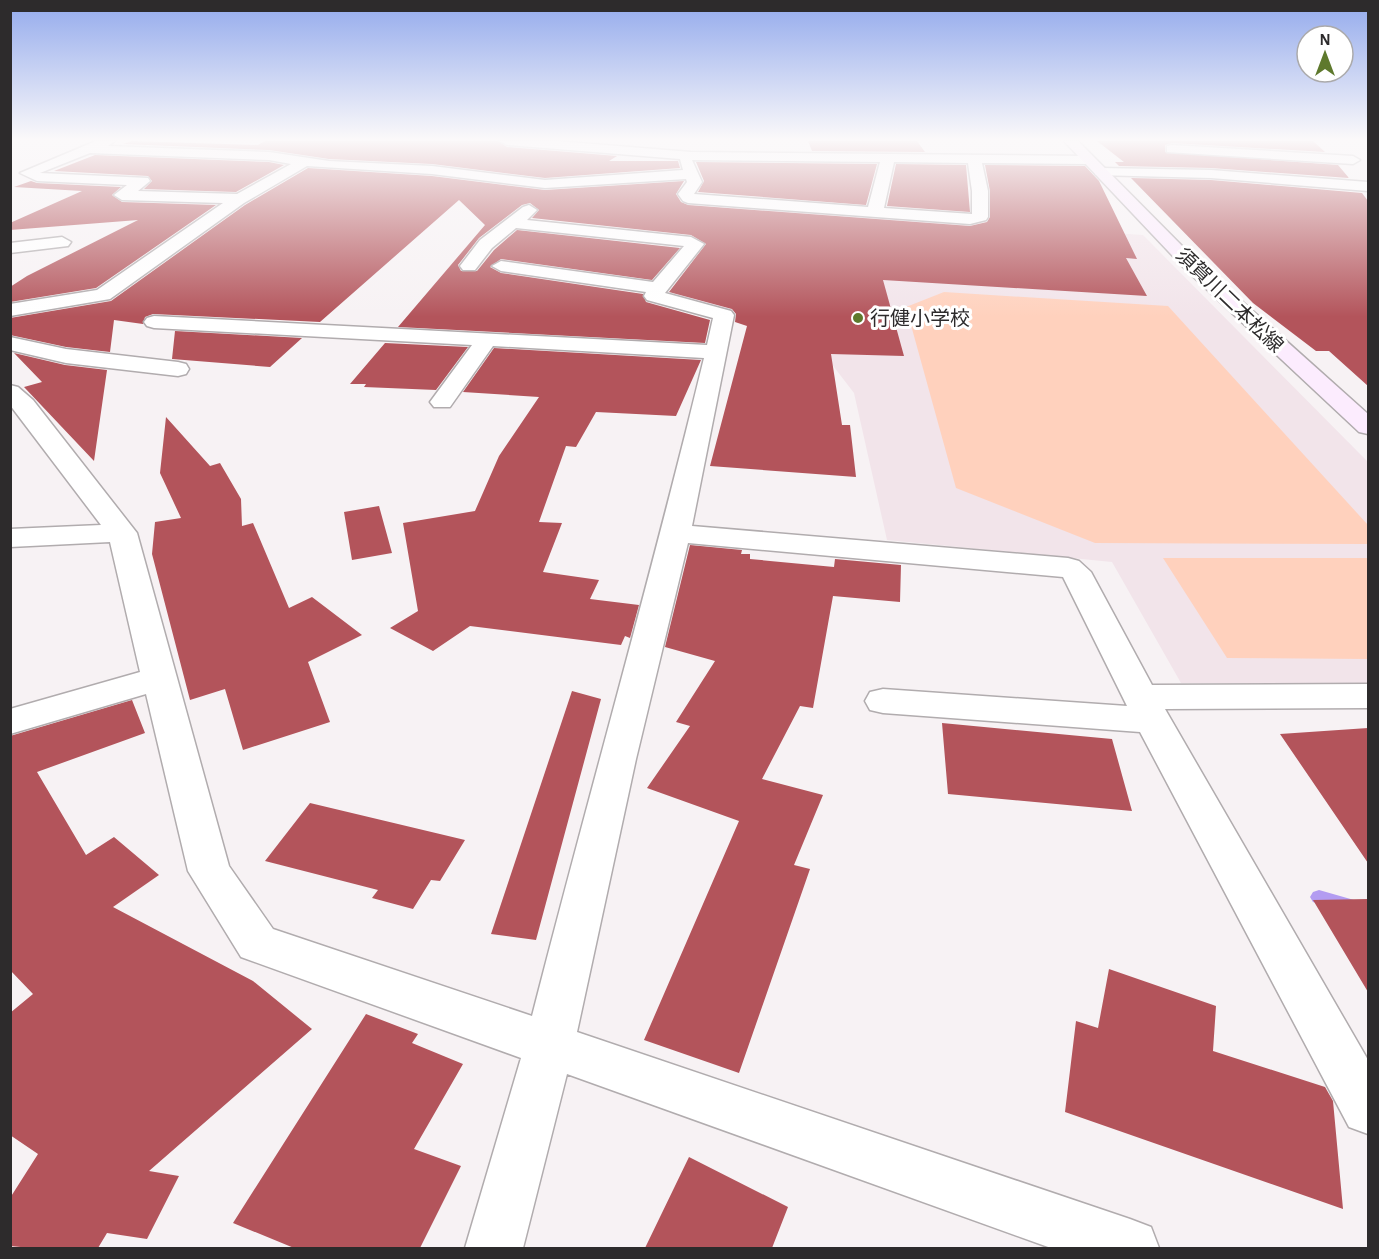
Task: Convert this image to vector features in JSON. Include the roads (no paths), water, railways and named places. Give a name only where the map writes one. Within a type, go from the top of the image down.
[{"type":"main road","name":"須賀川二本松線","points":[[1128,200],[1192,266],[1368,427]]},
{"type":"street","points":[[10,310],[103,295],[239,200]]},
{"type":"street","points":[[470,266],[486,244],[542,200]]},
{"type":"street","points":[[708,200],[970,219],[980,217],[980,200]]},
{"type":"street","points":[[780,206],[782,200]]},
{"type":"street","points":[[875,212],[878,200]]},
{"type":"street","points":[[494,1248],[549,1046],[616,759],[676,533],[724,315],[654,296],[657,288],[695,244],[691,242],[513,223]]},
{"type":"street","points":[[10,248],[62,242]]},
{"type":"street","points":[[501,266],[657,288]]},
{"type":"street","points":[[154,322],[716,352]]},
{"type":"street","points":[[442,402],[487,340]]},
{"type":"street","points":[[10,343],[66,356],[178,369]]},
{"type":"street","points":[[10,392],[25,405],[122,533],[209,871],[257,943],[1130,1248]]},
{"type":"street","points":[[10,538],[122,533]]},
{"type":"street","points":[[676,533],[1068,567],[1080,577],[1175,764],[1368,1108]]},
{"type":"street","points":[[10,722],[159,678]]},
{"type":"street","points":[[883,701],[1148,708],[1368,696]]},
{"type":"waterway","points":[[1319,897],[1368,911]]},
{"type":"place","name":"行健小学校","points":[[858,318]]}]
